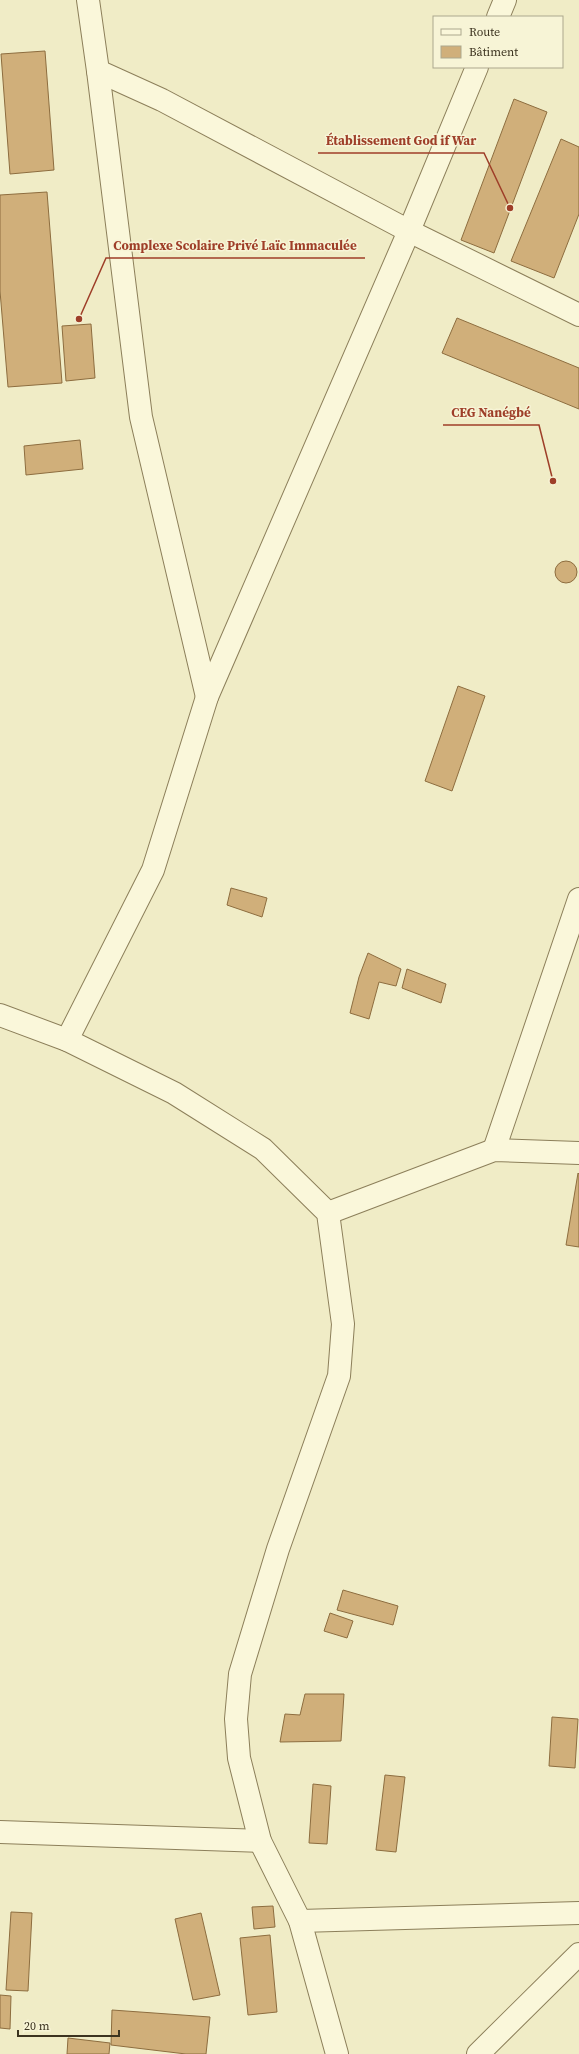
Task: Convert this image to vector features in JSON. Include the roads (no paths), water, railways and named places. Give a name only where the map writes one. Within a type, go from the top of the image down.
[{"type":"street","points":[[88,0],[141,417],[207,698]]},
{"type":"street","points":[[498,16],[505,0]]},
{"type":"street","points":[[67,1040],[117,943],[152,870],[207,698],[409,231],[477,68]]},
{"type":"street","points":[[98,71],[162,100],[409,231],[579,315]]},
{"type":"street","points":[[494,1150],[579,899]]},
{"type":"street","points":[[0,1015],[67,1040],[174,1093],[263,1149],[328,1213],[343,1324],[339,1376],[278,1549],[240,1674],[236,1719],[239,1758],[260,1841],[300,1921],[337,2054]]},
{"type":"street","points":[[328,1213],[494,1150],[579,1153]]},
{"type":"street","points":[[0,1832],[260,1841]]},
{"type":"street","points":[[300,1921],[579,1914]]},
{"type":"street","points":[[478,2054],[579,1954]]},
{"type":"place","name":"Établissement God if War","points":[[510,208]]},
{"type":"place","name":"Complexe Scolaire Privé Laïc Immaculée","points":[[79,319]]},
{"type":"place","name":"CEG Nanégbé","points":[[553,481]]}]
